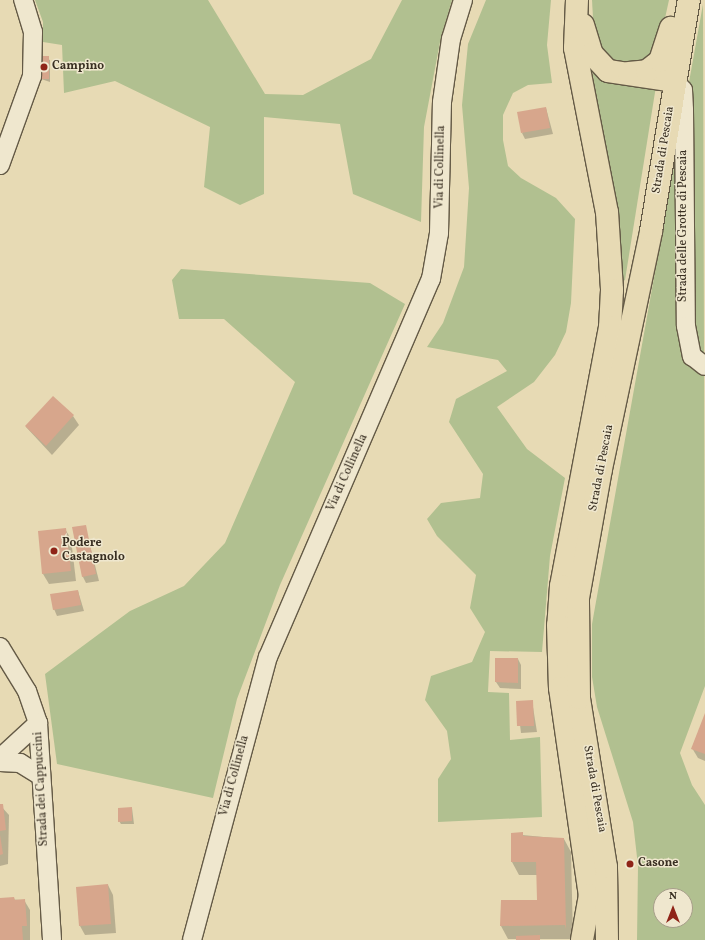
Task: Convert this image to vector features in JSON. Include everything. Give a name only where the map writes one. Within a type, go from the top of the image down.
[{"type":"main road","points":[[608,71],[642,72],[656,66],[665,52],[679,0]]},
{"type":"main road","name":"Strada di Pescaia","points":[[607,940],[606,867],[579,698],[577,619],[601,469],[651,232],[688,0]]},
{"type":"main road","points":[[576,4],[592,54],[608,71],[675,82]]},
{"type":"main road","name":"Strada di Pescaia","points":[[576,4],[577,64],[607,212],[612,282],[610,327],[561,586],[558,625],[560,688],[590,895],[582,940]]},
{"type":"street","points":[[0,165],[32,76],[33,32],[23,0]]},
{"type":"street","name":"Via di Collinella","points":[[192,940],[268,657],[431,279],[439,232],[442,102],[451,39],[463,0]]},
{"type":"street","name":"Strada delle Grotte di Pescaia","points":[[675,82],[682,90],[684,110],[686,326],[692,356],[705,366]]},
{"type":"street","name":"Strada dei Cappuccini","points":[[0,647],[27,691],[38,723],[40,775],[52,940]]},
{"type":"street","points":[[0,758],[38,723]]},
{"type":"street","points":[[0,762],[20,764],[40,775]]},
{"type":"green space","points":[[35,0],[208,0],[265,94],[303,95],[371,59],[402,0],[452,0],[440,42],[424,127],[421,222],[353,194],[340,124],[264,117],[264,194],[240,205],[204,187],[210,127],[115,81],[64,93],[62,45],[43,42],[43,22]]},
{"type":"green space","points":[[486,0],[551,0],[547,45],[552,83],[528,85],[513,93],[503,115],[503,140],[508,166],[521,178],[556,198],[575,219],[571,303],[566,332],[555,355],[534,382],[497,407],[527,449],[565,478],[550,556],[542,652],[490,651],[488,692],[509,693],[510,740],[540,737],[542,817],[438,822],[438,779],[451,759],[447,731],[425,700],[431,676],[472,662],[485,632],[470,608],[476,575],[437,536],[427,519],[441,503],[480,498],[483,474],[449,422],[456,399],[507,371],[498,360],[427,347],[443,323],[464,267],[469,188],[462,105],[468,44]]},
{"type":"green space","points":[[592,0],[669,0],[660,41],[648,59],[624,68],[602,56],[594,36]]},
{"type":"green space","points":[[703,4],[705,686],[680,753],[692,785],[705,805],[705,940],[637,940],[638,866],[633,822],[597,707],[592,677],[592,624]]},
{"type":"green space","points":[[592,67],[656,86],[625,280],[618,284]]},
{"type":"green space","points":[[181,269],[370,283],[405,304],[280,585],[237,699],[213,798],[57,764],[45,674],[130,611],[184,586],[225,543],[295,382],[224,319],[179,319],[172,280]]},
{"type":"building","name":"Campino","points":[[40,56],[49,56],[49,79],[40,79]]},
{"type":"building","points":[[546,107],[550,128],[521,133],[517,112]]},
{"type":"building","points":[[53,396],[74,415],[46,446],[25,426]]},
{"type":"building","points":[[86,525],[96,574],[82,577],[72,527]]},
{"type":"building","name":"Podere Castagnolo","points":[[66,528],[71,571],[42,574],[38,531]]},
{"type":"building","points":[[78,590],[81,605],[53,610],[50,594]]},
{"type":"building","points":[[495,658],[518,658],[518,683],[495,682]]},
{"type":"building","points":[[533,700],[534,726],[517,726],[516,701]]},
{"type":"building","points":[[705,713],[705,754],[691,749]]},
{"type":"building","points":[[0,804],[3,804],[6,830],[0,831]]},
{"type":"building","points":[[132,807],[132,821],[118,822],[118,808]]},
{"type":"building","points":[[523,832],[523,836],[564,838],[566,929],[565,925],[500,926],[501,900],[537,900],[536,862],[511,862],[511,833]]},
{"type":"building","points":[[0,835],[3,854],[0,855]]},
{"type":"building","points":[[108,884],[111,924],[79,926],[76,887]]},
{"type":"building","points":[[14,897],[15,900],[25,899],[27,926],[22,926],[23,940],[0,940],[0,898]]},
{"type":"building","points":[[540,935],[540,940],[516,940],[516,936]]},
{"type":"place","name":"Campino","points":[[44,67]]},
{"type":"place","name":"Podere Castagnolo","points":[[54,551]]},
{"type":"place","name":"Casone","points":[[630,864]]}]
